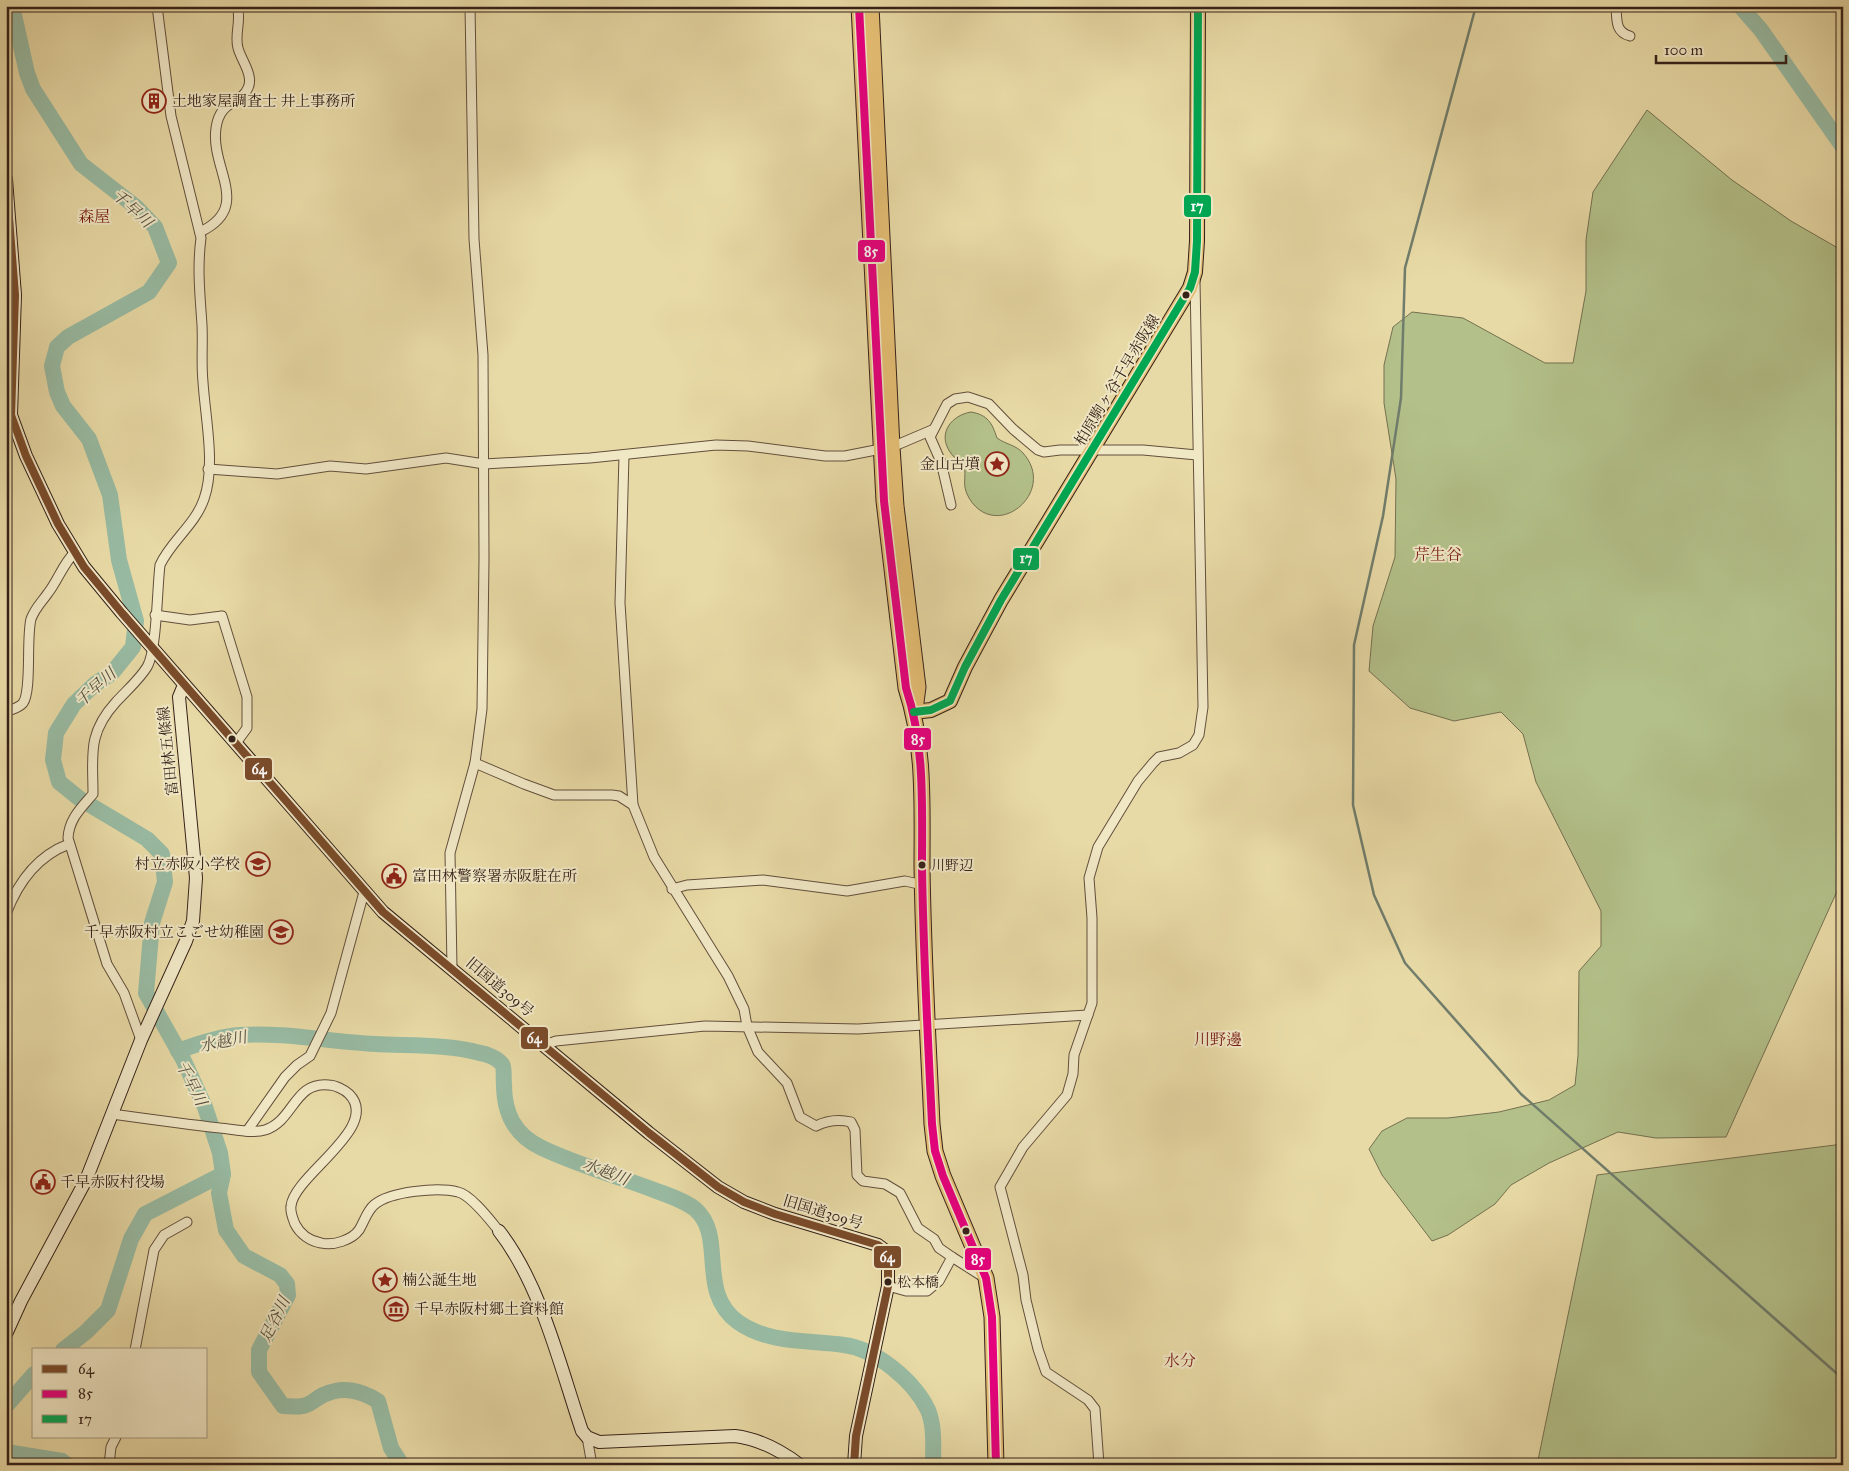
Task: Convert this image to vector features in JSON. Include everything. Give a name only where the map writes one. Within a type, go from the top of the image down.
[{"type":"highway","points":[[859,6],[886,448],[896,506],[918,687],[914,712],[922,780],[923,885],[932,1124],[935,1151],[952,1200],[977,1252],[986,1278],[992,1317],[996,1465]]},
{"type":"highway","points":[[871,6],[886,448]]},
{"type":"main road","name":"柏原駒ヶ谷千早赤阪線","points":[[914,712],[931,710],[950,700],[965,667],[1001,600],[1185,299],[1195,272],[1198,241],[1198,6]]},
{"type":"street","points":[[144,1035],[124,993],[107,964],[70,844],[69,826],[93,794],[91,759],[93,740],[98,727],[115,703],[148,667],[153,650],[160,565],[164,556],[186,531],[205,498],[209,431],[202,381],[202,325],[198,294],[200,232],[171,116],[157,6]]},
{"type":"street","points":[[200,232],[216,225],[226,212],[227,196],[216,150],[217,118],[226,105],[245,93],[249,86],[248,72],[238,47],[239,15],[237,6]]},
{"type":"street","points":[[452,968],[450,853],[475,763],[482,709],[483,354],[474,238],[470,6]]},
{"type":"street","points":[[1616,6],[1618,28],[1623,34],[1630,36]]},
{"type":"street","points":[[6,179],[11,295],[11,415],[26,456],[58,524],[84,567],[184,685]]},
{"type":"street","points":[[1099,1465],[1095,1409],[1088,1400],[1046,1372],[1026,1300],[1023,1276],[1000,1187],[1023,1147],[1067,1095],[1073,1074],[1074,1055],[1092,1002],[1092,918],[1089,878],[1098,848],[1138,781],[1153,763],[1159,757],[1179,753],[1193,745],[1200,728],[1203,708],[1195,272]]},
{"type":"street","points":[[951,505],[941,462],[930,438],[932,430],[947,404],[955,399],[968,397],[989,404],[1042,452],[1094,449],[1143,450],[1197,455]]},
{"type":"street","points":[[208,469],[277,474],[330,466],[366,469],[446,458],[484,464],[624,455],[716,445],[748,446],[825,456],[845,456],[886,448],[932,430]]},
{"type":"street","points":[[624,455],[620,603],[633,805],[654,857],[672,889],[728,976],[744,1009],[747,1026],[758,1052],[787,1083],[800,1117],[816,1126],[824,1122],[839,1120],[851,1122],[856,1130],[857,1175],[863,1181],[885,1184],[900,1193],[918,1228],[934,1239],[939,1248],[986,1278]]},
{"type":"street","points":[[6,712],[20,706],[27,693],[28,650],[31,621],[35,607],[48,594],[66,560],[75,552]]},
{"type":"street","points":[[155,615],[190,620],[222,616],[247,698],[247,728],[236,743]]},
{"type":"street","name":"旧国道309号","points":[[184,685],[383,912],[649,1133],[718,1187],[744,1202],[774,1214],[878,1245],[886,1251],[888,1258],[888,1286],[856,1436],[854,1465]]},
{"type":"street","name":"富田林五條線","points":[[6,1334],[21,1301],[86,1180],[144,1035],[193,921],[196,896],[195,860],[178,697],[184,685]]},
{"type":"street","points":[[475,763],[554,795],[620,796],[633,805]]},
{"type":"street","points":[[6,914],[27,872],[48,853],[70,844]]},
{"type":"street","points":[[672,889],[687,885],[763,880],[847,892],[905,881],[923,885]]},
{"type":"street","points":[[247,1131],[285,1077],[310,1056],[332,1013],[364,892]]},
{"type":"street","points":[[545,1045],[556,1041],[706,1026],[858,1029],[1088,1015]]},
{"type":"street","points":[[112,1114],[196,1126],[247,1131],[265,1130],[282,1119],[303,1092],[317,1083],[333,1085],[350,1094],[355,1106],[356,1117],[348,1134],[299,1188],[290,1205],[292,1218],[298,1231],[307,1238],[322,1244],[336,1244],[357,1233],[373,1206],[384,1198],[436,1191],[459,1192],[474,1204],[514,1250],[532,1288],[582,1431],[588,1437],[599,1442],[735,1436],[751,1438],[766,1443],[800,1465]]},
{"type":"street","points":[[135,1348],[154,1250],[164,1235],[187,1222]]},
{"type":"street","points":[[888,1286],[906,1291],[927,1291],[939,1280],[952,1257]]},
{"type":"street","points":[[588,1437],[592,1465]]},
{"type":"street","points":[[109,1465],[111,1447],[116,1438]]},
{"type":"green space","points":[[1647,110],[1732,180],[1791,221],[1843,251],[1843,878],[1726,1137],[1656,1138],[1618,1132],[1549,1163],[1511,1185],[1495,1204],[1448,1235],[1432,1241],[1382,1175],[1369,1149],[1382,1131],[1407,1118],[1448,1118],[1499,1112],[1549,1100],[1575,1085],[1578,1056],[1579,971],[1601,946],[1601,911],[1536,782],[1523,734],[1501,712],[1454,721],[1410,708],[1369,671],[1373,626],[1395,557],[1396,479],[1384,403],[1384,365],[1393,327],[1412,312],[1463,318],[1545,363],[1573,363],[1586,291],[1586,240],[1593,192]]},
{"type":"green space","name":"金山古墳","points":[[971,412],[982,415],[989,420],[997,438],[1020,450],[1032,468],[1033,483],[1028,496],[1019,507],[1007,514],[994,515],[981,511],[969,498],[965,489],[964,465],[951,454],[946,445],[945,438],[949,426],[958,417]]},
{"type":"green space","points":[[1843,1144],[1843,1465],[1537,1465],[1597,1175]]},
{"type":"waterway","name":"千早川","points":[[12,6],[27,73],[33,89],[81,164],[136,207],[155,227],[169,263],[149,292],[68,337],[57,347],[52,366],[57,392],[63,406],[89,439],[110,495],[119,560],[136,621],[133,647],[112,673],[95,684],[74,704],[56,733],[53,760],[59,782],[80,799],[147,839],[162,854],[165,882],[152,923],[146,993],[183,1059],[205,1107],[220,1153],[223,1174],[219,1193],[226,1230],[244,1256],[280,1275],[287,1284],[288,1295],[259,1350],[259,1372],[283,1406],[304,1406],[330,1392],[344,1390],[365,1394],[378,1401],[391,1448],[402,1465]]},
{"type":"waterway","points":[[1476,6],[1405,268],[1401,398],[1383,516],[1354,645],[1353,805],[1374,895],[1405,963],[1521,1094],[1843,1379]]},
{"type":"waterway","points":[[1740,6],[1761,30],[1843,147]]},
{"type":"waterway","name":"水越川","points":[[178,1051],[225,1037],[257,1034],[358,1043],[441,1047],[467,1050],[495,1058],[503,1066],[504,1095],[509,1114],[512,1122],[524,1137],[532,1143],[569,1160],[675,1198],[695,1209],[704,1220],[709,1234],[714,1280],[718,1295],[725,1310],[738,1322],[750,1329],[776,1338],[856,1348],[881,1360],[904,1378],[922,1399],[928,1410],[932,1423],[933,1465]]},
{"type":"waterway","name":"千早川","points":[[66,1348],[86,1332],[108,1310],[131,1239],[145,1214],[223,1174]]},
{"type":"waterway","name":"千早川","points":[[6,1406],[32,1376]]},
{"type":"waterway","name":"千早川","points":[[6,1452],[62,1461],[67,1465]]},
{"type":"transit line","name":"85","points":[[859,6],[884,501],[906,688],[917,731],[921,776],[923,930],[932,1124],[935,1151],[943,1176],[986,1278],[992,1317],[996,1465]]},
{"type":"transit line","name":"17","points":[[914,712],[931,710],[950,701],[965,667],[1001,600],[1190,288],[1195,272],[1197,241],[1198,6]]},
{"type":"transit line","name":"64","points":[[6,179],[15,295],[11,415],[26,456],[58,524],[84,567],[383,912],[649,1133],[718,1187],[744,1202],[775,1214],[878,1245],[886,1251],[888,1259],[888,1286],[856,1436],[854,1465]]},
{"type":"place","name":"土地家屋調査士 井上事務所","points":[[154,101]]},
{"type":"place","name":"金山古墳","points":[[997,464]]},
{"type":"place","name":"村立赤阪小学校","points":[[258,864]]},
{"type":"place","name":"川野辺","points":[[922,865]]},
{"type":"place","name":"富田林警察署赤阪駐在所","points":[[394,876]]},
{"type":"place","name":"千早赤阪村立こごせ幼稚園","points":[[281,932]]},
{"type":"place","name":"千早赤阪村役場","points":[[43,1182]]},
{"type":"place","name":"楠公誕生地","points":[[385,1280]]},
{"type":"place","name":"松本橋","points":[[888,1282]]},
{"type":"place","name":"千早赤阪村郷土資料館","points":[[396,1309]]},
{"type":"district","name":"森屋","points":[[94,216]]},
{"type":"district","name":"芹生谷","points":[[1438,554]]},
{"type":"district","name":"川野邊","points":[[1218,1039]]},
{"type":"district","name":"水分","points":[[1180,1360]]},
{"type":"water label","name":"足谷川","points":[[274,1319]]}]
